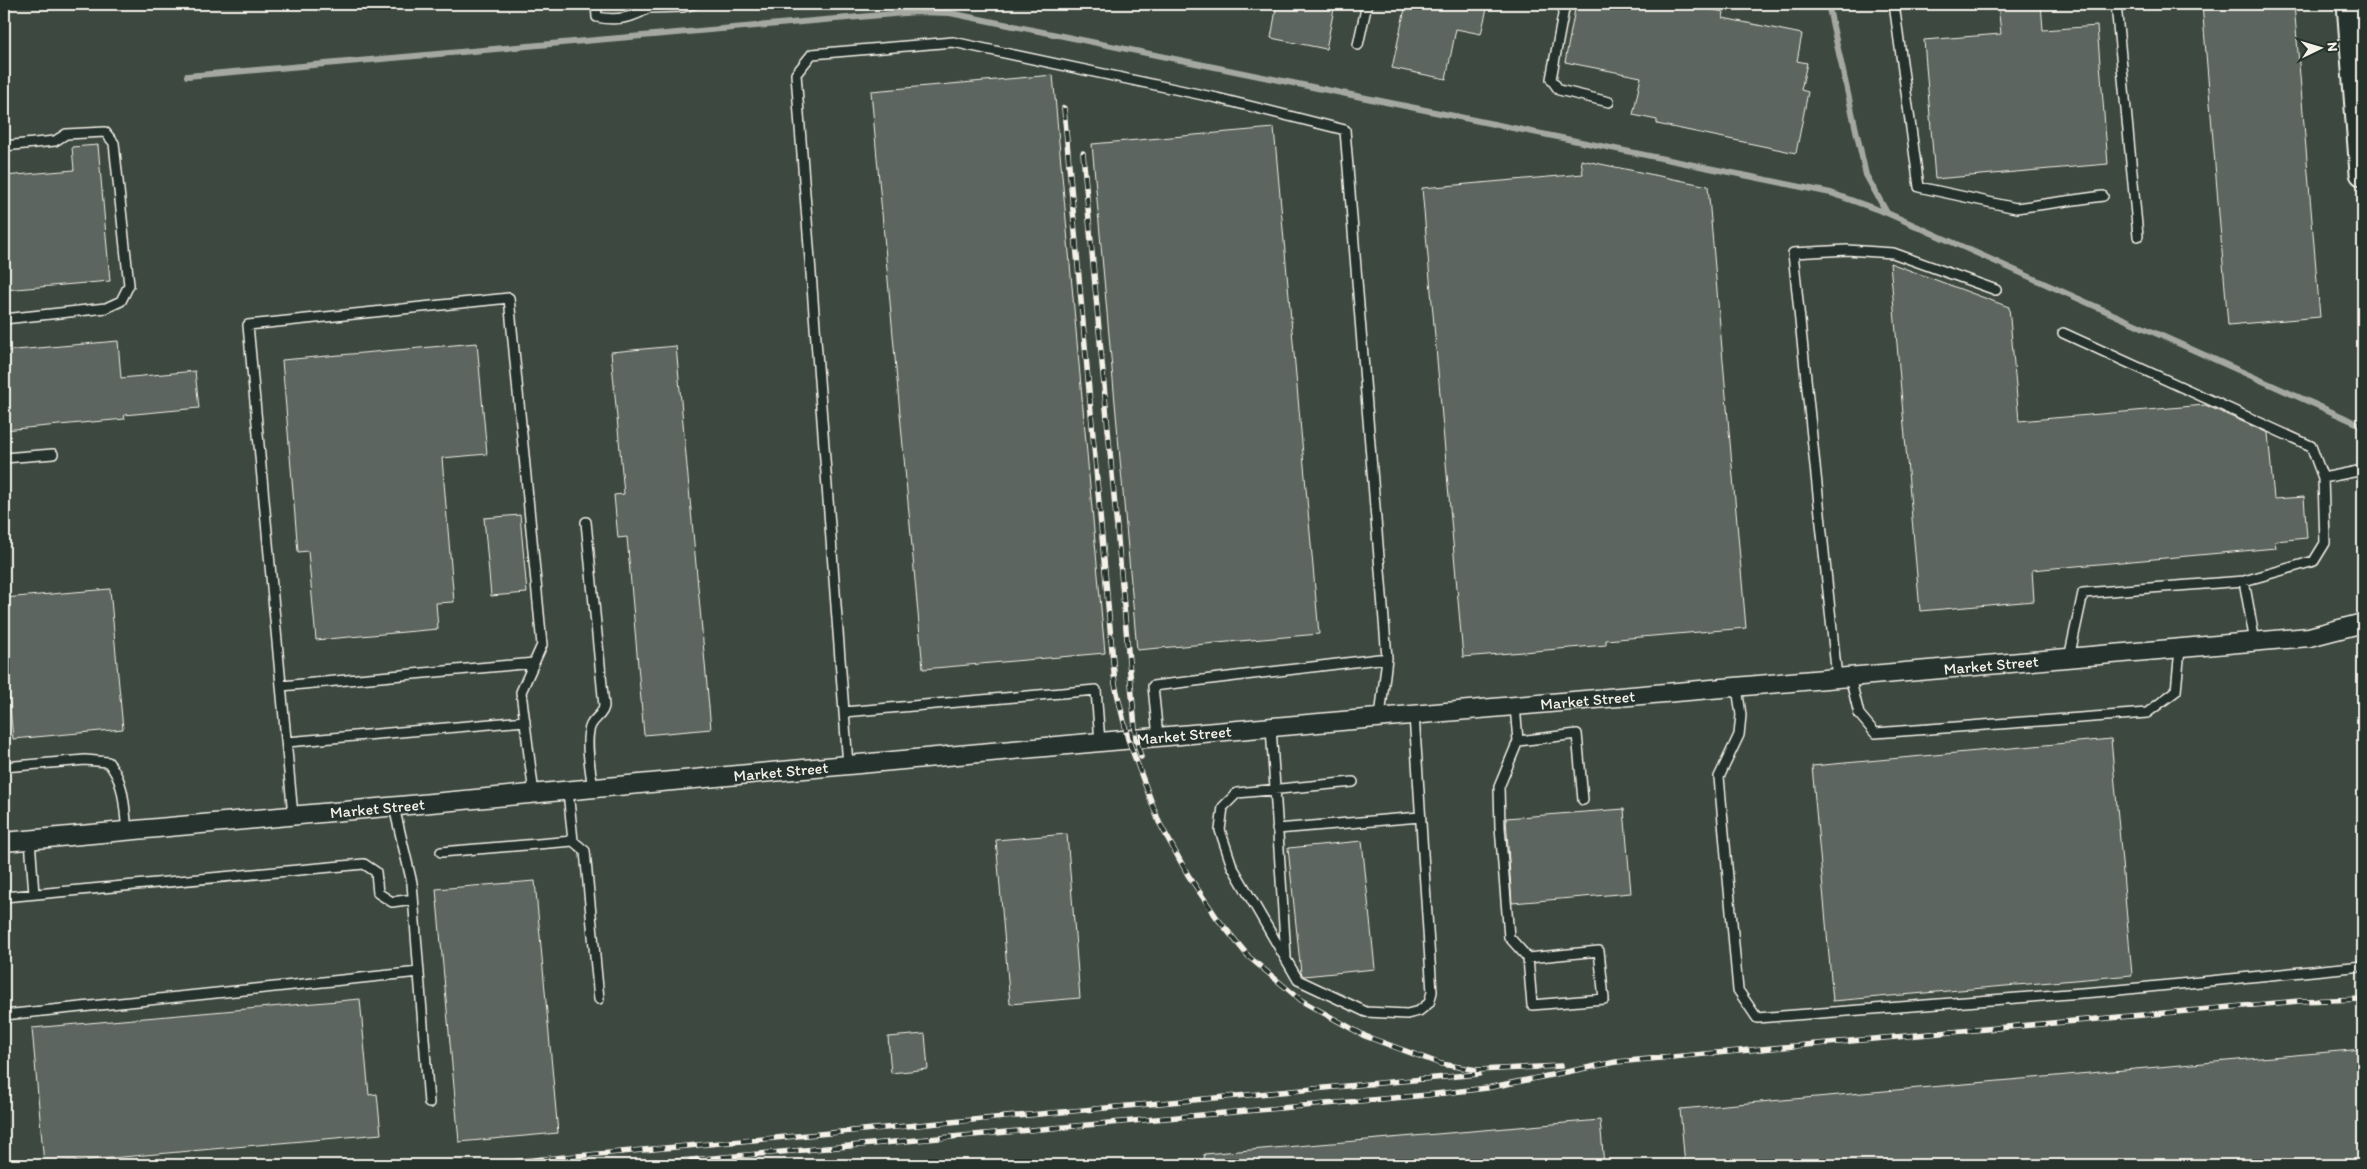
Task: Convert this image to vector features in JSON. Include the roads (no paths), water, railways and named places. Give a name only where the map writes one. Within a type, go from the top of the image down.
[{"type":"street","points":[[2350,4],[2363,173]]},
{"type":"street","name":"Market Street","points":[[4,842],[1380,717],[2309,637],[2363,623]]},
{"type":"lane","points":[[596,4],[597,17],[605,19],[624,18],[648,6],[683,7],[694,4]]},
{"type":"lane","points":[[1358,45],[1367,4]]},
{"type":"lane","points":[[1565,4],[1551,79],[1554,86],[1558,90],[1609,102]]},
{"type":"lane","points":[[1894,4],[1919,187],[2016,208],[2103,196]]},
{"type":"lane","points":[[2116,4],[2138,236]]},
{"type":"lane","points":[[848,765],[796,74],[812,54],[953,42],[1217,98],[1345,130],[1387,658],[1380,717]]},
{"type":"lane","points":[[4,146],[55,142],[66,134],[105,132],[114,143],[129,286],[121,301],[106,308],[4,319]]},
{"type":"lane","points":[[1996,290],[1892,252],[1847,250],[1794,253],[1843,677],[1859,714],[1874,733],[2147,713],[2176,691],[2180,648]]},
{"type":"lane","points":[[293,816],[248,325],[509,298],[542,645],[521,692],[534,794]]},
{"type":"lane","points":[[2063,333],[2311,446],[2323,478],[2325,543],[2314,561],[2244,581],[2083,593],[2070,658]]},
{"type":"lane","points":[[4,458],[53,454]]},
{"type":"lane","points":[[2323,478],[2363,470]]},
{"type":"lane","points":[[586,522],[604,706],[603,712],[591,725],[589,736],[592,788]]},
{"type":"lane","points":[[2244,581],[2255,642]]},
{"type":"lane","points":[[1158,737],[1153,686],[1387,658]]},
{"type":"lane","points":[[281,686],[534,663]]},
{"type":"lane","points":[[1737,687],[1741,715],[1738,735],[1719,777],[1738,990],[1757,1018],[2108,991],[2363,966]]},
{"type":"lane","points":[[844,712],[1096,690],[1100,742]]},
{"type":"lane","points":[[1515,706],[1518,740],[1499,787],[1500,828],[1509,937],[1528,958],[1532,1005],[1604,999],[1599,951],[1528,958]]},
{"type":"lane","points":[[1352,782],[1237,793],[1223,807],[1220,830],[1232,866],[1298,980],[1366,1012],[1407,1014],[1419,1011],[1429,1003],[1432,992],[1414,715]]},
{"type":"lane","points":[[286,742],[525,721]]},
{"type":"lane","points":[[1270,727],[1286,960]]},
{"type":"lane","points":[[1518,740],[1577,734],[1583,800]]},
{"type":"lane","points":[[4,767],[85,760],[108,762],[118,773],[122,788],[127,831]]},
{"type":"lane","points":[[568,791],[573,841],[585,851],[599,998]]},
{"type":"lane","points":[[394,807],[412,883],[428,1103]]},
{"type":"lane","points":[[1278,829],[1420,817]]},
{"type":"lane","points":[[30,840],[34,894]]},
{"type":"lane","points":[[441,852],[573,841]]},
{"type":"lane","points":[[4,897],[364,864],[376,872],[378,893],[392,902],[413,899]]},
{"type":"lane","points":[[4,1015],[419,972]]},
{"type":"waterway","points":[[1828,4],[1866,175],[1887,213]]},
{"type":"waterway","points":[[187,76],[916,12],[950,13],[1831,193],[1887,213],[2361,425]]},
{"type":"railway","points":[[1064,108],[1115,684],[1128,739],[1159,822],[1188,875],[1217,918],[1249,957],[1302,1001],[1365,1036],[1441,1064],[1477,1070],[1561,1066]]},
{"type":"railway","points":[[1083,153],[1136,739],[1141,757]]},
{"type":"railway","points":[[634,1165],[1427,1095],[1487,1088],[1616,1062],[2299,1001],[2363,999]]},
{"type":"railway","points":[[478,1165],[1479,1074]]}]
